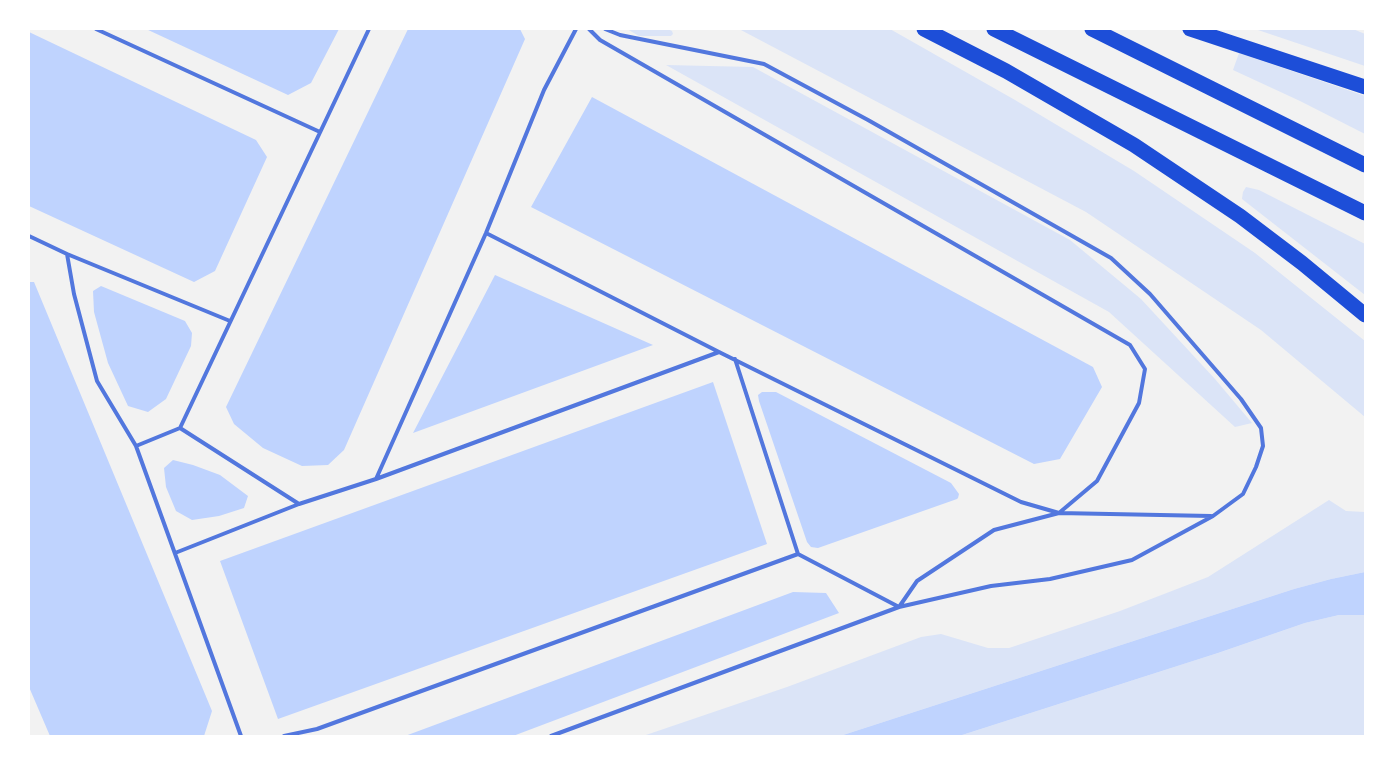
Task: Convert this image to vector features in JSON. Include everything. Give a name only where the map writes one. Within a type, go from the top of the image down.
[{"type":"highway","points":[[924,29],[1006,71],[1134,144],[1246,220],[1365,315]]},
{"type":"highway","points":[[994,29],[1365,212]]},
{"type":"highway","points":[[1092,29],[1365,165]]},
{"type":"highway","points":[[1190,29],[1365,87]]},
{"type":"lane","points":[[96,29],[320,132]]},
{"type":"lane","points":[[136,446],[180,428],[369,29]]},
{"type":"lane","points":[[376,479],[486,233],[544,90],[576,29]]},
{"type":"lane","points":[[589,29],[600,40],[1130,345],[1145,369],[1139,403],[1098,481],[1059,513],[994,530],[917,581],[899,607]]},
{"type":"lane","points":[[551,736],[899,607],[991,586],[1050,579],[1132,560],[1213,516],[1243,494],[1256,467],[1263,446],[1261,428],[1241,399],[1150,294],[1111,258],[868,120],[764,64],[620,34],[605,29]]},
{"type":"lane","points":[[486,233],[719,352],[1021,502],[1059,513],[1213,516]]},
{"type":"lane","points":[[29,236],[67,254],[230,321]]},
{"type":"lane","points":[[67,254],[74,294],[97,381],[136,446],[241,736]]},
{"type":"lane","points":[[175,553],[299,504],[376,479],[719,352]]},
{"type":"lane","points":[[734,359],[798,554],[899,607]]},
{"type":"lane","points":[[180,428],[299,504]]},
{"type":"lane","points":[[284,736],[317,729],[798,554]]},
{"type":"shaded area","points":[[627,29],[668,29],[673,34],[671,36],[639,36]]},
{"type":"shaded area","points":[[739,29],[890,29],[1015,100],[1134,171],[1255,253],[1365,341],[1365,417],[1261,330],[1086,212]]},
{"type":"shaded area","points":[[1255,29],[1353,29],[1365,34],[1365,66]]},
{"type":"shaded area","points":[[1239,53],[1365,96],[1365,134],[1233,70]]},
{"type":"shaded area","points":[[666,65],[753,67],[1070,240],[1141,299],[1215,379],[1252,423],[1235,427],[1109,312]]},
{"type":"shaded area","points":[[1246,187],[1259,190],[1365,244],[1365,295],[1242,199]]},
{"type":"shaded area","points":[[1329,500],[1346,511],[1365,512],[1365,572],[1294,589],[840,736],[643,736],[787,687],[921,637],[941,634],[988,648],[1009,648],[1120,611],[1208,577]]},
{"type":"shaded area","points":[[1339,615],[1365,615],[1365,736],[959,736],[1218,653],[1305,623]]},
{"type":"water","points":[[146,29],[339,29],[311,83],[288,95]]},
{"type":"water","points":[[408,29],[520,29],[525,39],[344,450],[328,465],[302,466],[263,448],[234,424],[226,407]]},
{"type":"water","points":[[29,32],[256,140],[267,157],[215,271],[194,282],[29,206]]},
{"type":"water","points":[[592,97],[1093,367],[1102,387],[1060,459],[1034,464],[531,207]]},
{"type":"water","points":[[495,275],[653,345],[413,433]]},
{"type":"water","points":[[29,282],[34,282],[212,711],[204,736],[50,736],[29,687]]},
{"type":"water","points":[[101,286],[185,321],[192,333],[191,346],[166,399],[148,412],[128,406],[108,363],[94,312],[93,291]]},
{"type":"water","points":[[713,382],[767,544],[278,719],[220,561]]},
{"type":"water","points":[[762,392],[776,392],[951,483],[959,494],[958,498],[818,548],[811,547],[807,542],[759,401],[758,395]]},
{"type":"water","points":[[173,460],[220,475],[248,496],[244,508],[219,516],[192,520],[176,511],[166,487],[164,468]]},
{"type":"water","points":[[1365,572],[1365,615],[1339,615],[1305,623],[1218,653],[959,736],[840,736],[1294,589]]},
{"type":"water","points":[[793,592],[826,593],[839,613],[513,736],[405,736]]}]
